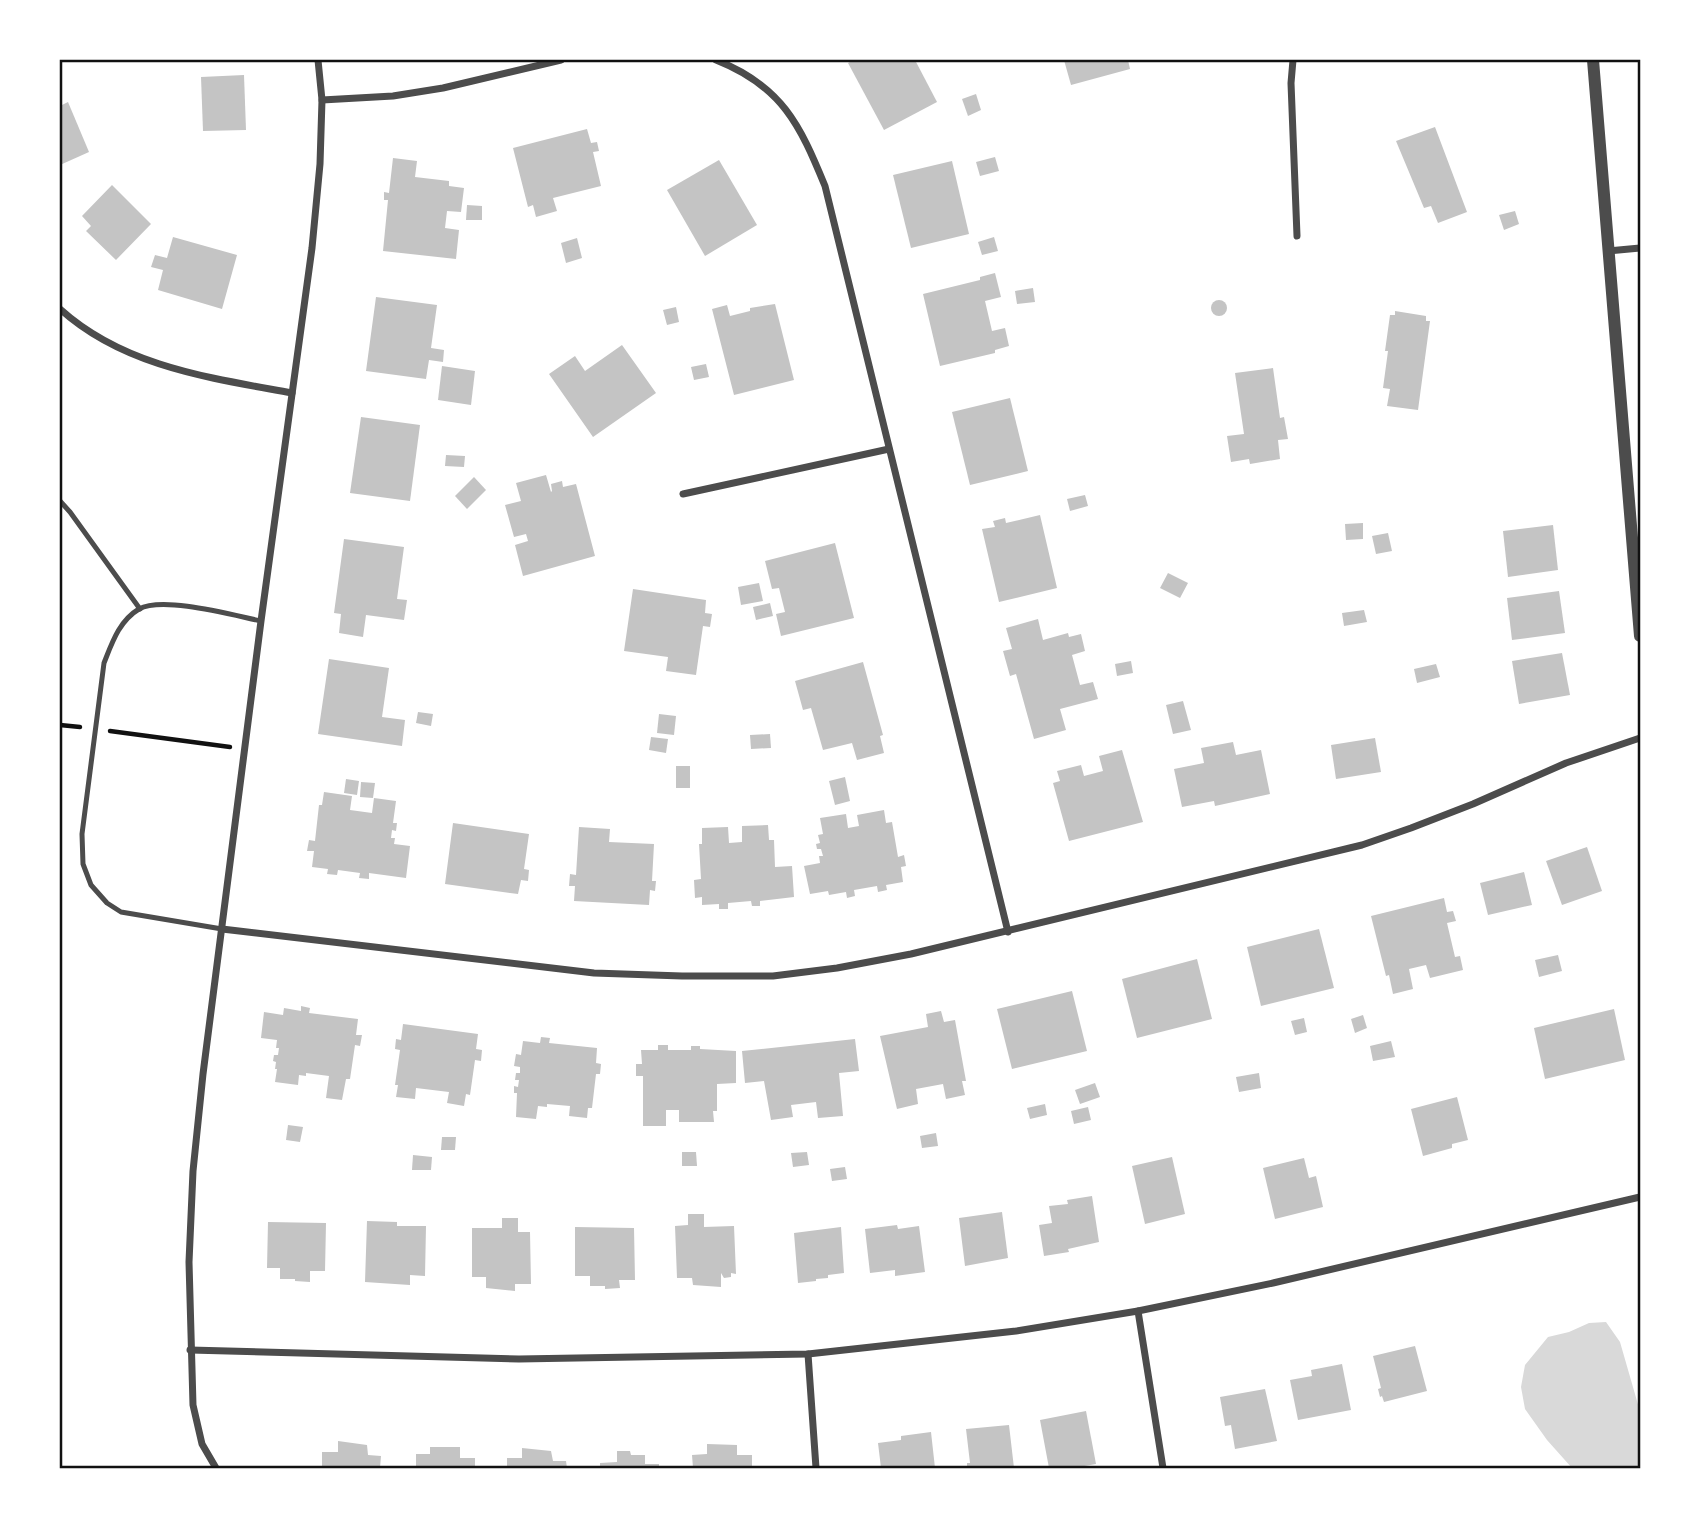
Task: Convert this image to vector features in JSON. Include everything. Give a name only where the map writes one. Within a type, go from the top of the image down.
[{"type":"street","points":[[216,1468],[202,1444],[193,1405],[189,1262],[193,1171],[244,749],[312,248],[320,164],[322,100],[318,60]]},
{"type":"street","points":[[322,100],[393,96],[443,88],[561,60]]},
{"type":"street","points":[[716,60],[737,68],[771,91],[796,121],[825,187],[1008,932]]},
{"type":"street","points":[[1293,60],[1291,83],[1297,236]]},
{"type":"street","points":[[1593,60],[1640,636]]},
{"type":"street","points":[[1608,251],[1640,248]]},
{"type":"street","points":[[60,309],[106,343],[150,362],[198,376],[292,393]]},
{"type":"street","points":[[683,494],[889,449]]},
{"type":"street","points":[[222,929],[594,973],[773,976],[837,968],[1008,932],[1362,845],[1423,824],[1566,763],[1640,738]]},
{"type":"street","points":[[190,1350],[519,1359],[808,1354],[1016,1331],[1138,1311],[1273,1283],[1640,1197]]},
{"type":"street","points":[[1138,1311],[1163,1468]]},
{"type":"street","points":[[808,1354],[816,1468]]},
{"type":"lane","points":[[60,501],[140,608]]},
{"type":"lane","points":[[222,929],[121,912],[107,903],[90,885],[83,864],[82,834],[104,663],[114,638],[125,621],[140,608],[179,605],[261,621]]},
{"type":"path","points":[[60,725],[244,749]]},
{"type":"shaded area","points":[[1606,1322],[1620,1342],[1639,1408],[1640,1468],[1572,1468],[1547,1440],[1525,1409],[1521,1387],[1525,1365],[1548,1337],[1589,1323]]},
{"type":"building","points":[[854,60],[915,60],[937,102],[884,130],[848,63]]},
{"type":"building","points":[[1064,60],[1128,60],[1130,69],[1071,85]]},
{"type":"building","points":[[244,75],[246,130],[203,131],[201,77]]},
{"type":"building","points":[[976,94],[981,110],[968,116],[962,99]]},
{"type":"building","points":[[68,102],[89,152],[60,165],[60,106]]},
{"type":"building","points":[[1435,127],[1467,212],[1438,223],[1431,206],[1424,208],[1396,141]]},
{"type":"building","points":[[587,129],[591,143],[597,142],[599,151],[593,152],[601,186],[553,198],[557,211],[536,217],[533,205],[528,207],[513,148]]},
{"type":"building","points":[[995,157],[999,171],[980,176],[976,162]]},
{"type":"building","points":[[393,158],[417,161],[415,177],[449,181],[449,186],[464,188],[461,212],[447,211],[445,228],[459,230],[456,259],[383,251],[388,200],[384,200],[384,192],[389,193]]},
{"type":"building","points":[[719,160],[757,225],[705,256],[667,190]]},
{"type":"building","points":[[952,161],[969,234],[911,248],[893,175]]},
{"type":"building","points":[[112,185],[151,224],[116,260],[86,231],[91,226],[82,216]]},
{"type":"building","points":[[467,205],[482,206],[482,220],[466,220]]},
{"type":"building","points":[[1515,211],[1519,224],[1504,230],[1499,215]]},
{"type":"building","points":[[173,237],[237,255],[222,309],[158,290],[163,270],[151,267],[155,255],[167,258]]},
{"type":"building","points":[[994,237],[998,251],[982,255],[978,242]]},
{"type":"building","points":[[577,238],[582,258],[566,263],[561,243]]},
{"type":"building","points":[[995,273],[1001,297],[985,301],[992,331],[1005,328],[1009,346],[995,350],[995,353],[940,366],[923,294],[980,280],[980,277]]},
{"type":"building","points":[[1033,288],[1035,302],[1017,304],[1015,291]]},
{"type":"building","points":[[376,297],[437,305],[431,348],[444,350],[443,362],[429,360],[426,379],[366,371]]},
{"type":"building","points":[[1219,300],[1227,308],[1219,316],[1211,308]]},
{"type":"building","points":[[775,304],[794,380],[734,395],[712,309],[727,305],[730,316],[750,311],[750,308]]},
{"type":"building","points":[[676,307],[679,322],[667,325],[663,310]]},
{"type":"building","points":[[1395,311],[1426,316],[1426,321],[1430,321],[1418,410],[1387,406],[1390,389],[1383,388],[1388,351],[1385,351],[1390,315],[1395,315]]},
{"type":"building","points":[[622,345],[656,393],[593,437],[549,374],[575,356],[585,371]]},
{"type":"building","points":[[706,364],[709,377],[694,380],[691,367]]},
{"type":"building","points":[[442,366],[475,371],[471,405],[438,400]]},
{"type":"building","points":[[1273,368],[1280,418],[1284,417],[1288,439],[1278,440],[1280,459],[1250,464],[1249,459],[1231,462],[1227,436],[1244,434],[1235,373]]},
{"type":"building","points":[[1010,398],[1028,471],[970,485],[952,412]]},
{"type":"building","points":[[361,417],[420,425],[410,501],[350,493]]},
{"type":"building","points":[[446,455],[465,456],[464,467],[445,466]]},
{"type":"building","points":[[546,475],[551,492],[551,484],[562,481],[563,487],[576,484],[595,556],[523,576],[515,545],[528,541],[526,534],[514,537],[505,505],[521,501],[516,483]]},
{"type":"building","points":[[474,477],[486,490],[467,509],[455,496]]},
{"type":"building","points":[[1085,495],[1088,506],[1070,511],[1067,499]]},
{"type":"building","points":[[1040,515],[1057,588],[999,602],[982,529],[995,527],[993,521],[1005,518],[1006,523]]},
{"type":"building","points":[[1363,523],[1363,539],[1346,540],[1345,524]]},
{"type":"building","points":[[1553,525],[1558,570],[1508,577],[1503,531]]},
{"type":"building","points":[[1388,533],[1392,551],[1376,554],[1372,536]]},
{"type":"building","points":[[344,539],[404,547],[397,599],[407,600],[404,620],[366,615],[363,637],[339,633],[341,614],[334,613]]},
{"type":"building","points":[[835,543],[854,618],[781,636],[776,614],[785,612],[779,588],[772,589],[765,561]]},
{"type":"building","points":[[1168,573],[1188,583],[1180,598],[1160,588]]},
{"type":"building","points":[[759,583],[763,601],[741,605],[738,587]]},
{"type":"building","points":[[633,589],[706,600],[705,613],[712,614],[710,627],[703,626],[696,675],[666,671],[668,657],[624,651]]},
{"type":"building","points":[[1559,591],[1565,633],[1512,640],[1507,598]]},
{"type":"building","points":[[770,603],[773,616],[756,620],[753,607]]},
{"type":"building","points":[[1364,610],[1367,622],[1344,626],[1342,613]]},
{"type":"building","points":[[1038,619],[1043,640],[1068,633],[1069,637],[1081,634],[1085,651],[1072,655],[1080,685],[1093,682],[1098,699],[1060,709],[1066,730],[1034,739],[1016,674],[1010,676],[1003,651],[1012,649],[1006,628]]},
{"type":"building","points":[[1562,653],[1570,695],[1519,704],[1512,661]]},
{"type":"building","points":[[329,659],[389,668],[382,717],[405,720],[402,746],[318,734]]},
{"type":"building","points":[[1131,661],[1133,673],[1117,676],[1115,664]]},
{"type":"building","points":[[863,662],[883,735],[880,736],[884,753],[857,760],[852,743],[823,750],[811,708],[803,710],[795,681]]},
{"type":"building","points":[[1436,664],[1440,677],[1417,683],[1414,669]]},
{"type":"building","points":[[1183,701],[1191,730],[1173,734],[1166,705]]},
{"type":"building","points":[[418,712],[433,714],[431,726],[416,723]]},
{"type":"building","points":[[659,714],[676,716],[674,735],[657,733]]},
{"type":"building","points":[[770,734],[771,748],[751,749],[750,735]]},
{"type":"building","points":[[651,737],[668,739],[666,753],[649,750]]},
{"type":"building","points":[[1375,738],[1381,772],[1336,779],[1331,745]]},
{"type":"building","points":[[1233,742],[1236,755],[1261,750],[1270,794],[1215,806],[1214,801],[1182,807],[1174,769],[1204,763],[1201,748]]},
{"type":"building","points":[[1122,750],[1143,822],[1069,841],[1053,783],[1060,781],[1057,771],[1081,765],[1084,776],[1103,771],[1099,756]]},
{"type":"building","points":[[676,766],[690,766],[690,788],[676,788]]},
{"type":"building","points":[[845,777],[850,801],[835,805],[829,781]]},
{"type":"building","points":[[346,779],[359,781],[357,795],[344,793]]},
{"type":"building","points":[[361,782],[375,783],[373,798],[360,797]]},
{"type":"building","points":[[324,792],[352,796],[350,810],[372,813],[374,798],[396,801],[393,823],[397,823],[396,831],[392,830],[391,838],[395,838],[394,844],[410,846],[406,878],[369,873],[369,879],[359,878],[360,873],[338,870],[337,875],[327,874],[328,869],[312,867],[314,851],[307,851],[309,840],[315,841],[319,805],[322,805]]},
{"type":"building","points":[[884,810],[886,823],[892,822],[898,857],[904,855],[906,866],[901,867],[903,882],[886,885],[887,890],[878,892],[877,886],[854,890],[855,896],[847,898],[846,892],[810,894],[804,866],[820,863],[819,856],[823,856],[816,844],[820,843],[818,835],[823,834],[820,818],[846,814],[848,828],[859,826],[857,815]]},
{"type":"building","points":[[453,823],[529,834],[524,869],[529,870],[528,881],[521,880],[518,894],[445,884]]},
{"type":"building","points":[[768,825],[769,840],[774,840],[775,867],[792,866],[794,897],[760,901],[760,906],[752,906],[751,901],[728,903],[728,909],[719,909],[719,904],[702,905],[702,897],[695,898],[694,880],[701,879],[699,844],[702,844],[702,828],[728,827],[729,843],[742,842],[742,826]]},
{"type":"building","points":[[579,827],[610,829],[609,842],[654,844],[652,881],[656,881],[655,891],[650,890],[649,905],[574,901],[575,886],[569,886],[570,874],[576,875]]},
{"type":"building","points":[[1587,847],[1602,891],[1562,905],[1546,861]]},
{"type":"building","points":[[1524,872],[1532,905],[1488,915],[1480,883]]},
{"type":"building","points":[[1444,898],[1447,912],[1453,911],[1456,921],[1447,923],[1455,957],[1460,956],[1463,970],[1430,978],[1426,965],[1409,969],[1413,989],[1393,994],[1371,916]]},
{"type":"building","points":[[1319,929],[1334,988],[1261,1006],[1247,947]]},
{"type":"building","points":[[1558,955],[1562,971],[1539,977],[1535,960]]},
{"type":"building","points":[[1197,959],[1212,1019],[1137,1038],[1122,979]]},
{"type":"building","points":[[1072,991],[1087,1051],[1012,1069],[997,1009]]},
{"type":"building","points":[[301,1006],[310,1008],[309,1013],[358,1019],[356,1035],[362,1035],[360,1046],[355,1045],[350,1079],[346,1079],[342,1100],[326,1098],[329,1076],[306,1073],[306,1076],[299,1075],[298,1085],[275,1082],[277,1069],[276,1062],[273,1061],[279,1048],[276,1048],[277,1040],[261,1038],[264,1012],[283,1015],[284,1008],[301,1011]]},
{"type":"building","points":[[1614,1009],[1625,1060],[1545,1079],[1534,1028]]},
{"type":"building","points":[[941,1011],[944,1022],[955,1020],[966,1081],[962,1081],[965,1095],[946,1099],[943,1084],[916,1089],[918,1104],[897,1109],[880,1036],[928,1027],[926,1014]]},
{"type":"building","points":[[1363,1015],[1367,1028],[1355,1033],[1351,1019]]},
{"type":"building","points":[[1304,1018],[1307,1032],[1295,1035],[1291,1021]]},
{"type":"building","points":[[403,1024],[478,1034],[476,1049],[482,1050],[481,1061],[475,1060],[470,1095],[466,1094],[464,1106],[447,1103],[449,1092],[416,1088],[415,1099],[396,1097],[400,1050],[395,1049],[396,1039],[401,1040]]},
{"type":"building","points":[[541,1037],[550,1038],[549,1043],[597,1048],[596,1063],[601,1064],[600,1074],[596,1074],[592,1108],[588,1108],[587,1118],[569,1116],[570,1106],[547,1104],[547,1107],[538,1106],[536,1119],[516,1117],[517,1093],[514,1093],[514,1086],[518,1087],[519,1080],[515,1080],[516,1073],[520,1073],[520,1067],[514,1066],[516,1054],[521,1055],[523,1041],[540,1043]]},
{"type":"building","points":[[855,1039],[859,1071],[839,1073],[843,1116],[818,1118],[816,1102],[791,1105],[793,1117],[771,1120],[764,1081],[745,1083],[742,1051]]},
{"type":"building","points":[[1391,1041],[1395,1057],[1373,1061],[1370,1046]]},
{"type":"building","points":[[658,1045],[668,1045],[668,1050],[691,1050],[691,1046],[700,1046],[700,1049],[736,1051],[736,1083],[717,1084],[717,1111],[713,1111],[714,1122],[679,1122],[679,1110],[666,1110],[666,1126],[643,1126],[643,1076],[636,1076],[636,1064],[642,1064],[641,1050],[658,1050]]},
{"type":"building","points":[[1259,1073],[1261,1088],[1239,1092],[1236,1077]]},
{"type":"building","points":[[1095,1083],[1100,1097],[1080,1104],[1075,1090]]},
{"type":"building","points":[[1457,1097],[1468,1140],[1452,1144],[1452,1148],[1423,1156],[1411,1109]]},
{"type":"building","points":[[1045,1104],[1047,1115],[1030,1119],[1027,1108]]},
{"type":"building","points":[[1088,1107],[1091,1120],[1074,1124],[1071,1111]]},
{"type":"building","points":[[288,1125],[303,1127],[300,1142],[286,1140]]},
{"type":"building","points":[[936,1133],[938,1146],[922,1148],[920,1136]]},
{"type":"building","points":[[442,1137],[456,1137],[455,1150],[441,1150]]},
{"type":"building","points":[[682,1152],[696,1152],[697,1166],[682,1166]]},
{"type":"building","points":[[807,1152],[809,1165],[793,1167],[791,1153]]},
{"type":"building","points":[[413,1155],[432,1157],[431,1170],[412,1170]]},
{"type":"building","points":[[1172,1157],[1185,1214],[1145,1224],[1132,1166]]},
{"type":"building","points":[[1304,1158],[1309,1178],[1316,1176],[1323,1207],[1275,1219],[1263,1168]]},
{"type":"building","points":[[845,1167],[847,1179],[832,1181],[830,1169]]},
{"type":"building","points":[[1092,1196],[1099,1242],[1068,1249],[1069,1252],[1044,1256],[1039,1225],[1052,1223],[1049,1206],[1068,1204],[1067,1200]]},
{"type":"building","points":[[1002,1212],[1008,1258],[965,1266],[959,1218]]},
{"type":"building","points":[[688,1214],[704,1214],[704,1227],[734,1226],[736,1274],[731,1273],[731,1277],[724,1278],[721,1273],[721,1287],[693,1285],[692,1278],[677,1278],[675,1226],[688,1225]]},
{"type":"building","points":[[502,1218],[518,1218],[518,1232],[530,1232],[531,1284],[515,1284],[515,1291],[486,1288],[486,1277],[472,1277],[472,1228],[502,1228]]},
{"type":"building","points":[[367,1221],[397,1222],[397,1226],[426,1226],[425,1276],[410,1275],[410,1285],[365,1282]]},
{"type":"building","points":[[268,1222],[326,1223],[325,1271],[310,1271],[310,1282],[280,1279],[280,1268],[267,1268]]},
{"type":"building","points":[[897,1225],[898,1229],[919,1226],[925,1272],[895,1276],[895,1270],[870,1273],[865,1229]]},
{"type":"building","points":[[575,1227],[634,1228],[635,1280],[619,1280],[620,1288],[605,1289],[605,1286],[590,1286],[590,1276],[575,1276]]},
{"type":"building","points":[[841,1227],[844,1273],[798,1283],[794,1233]]},
{"type":"building","points":[[1415,1346],[1427,1391],[1384,1402],[1378,1389],[1381,1388],[1373,1356]]},
{"type":"building","points":[[1342,1364],[1351,1410],[1298,1420],[1290,1380],[1312,1376],[1311,1370]]},
{"type":"building","points":[[1265,1389],[1277,1441],[1235,1449],[1231,1425],[1225,1426],[1220,1397]]},
{"type":"building","points":[[1086,1411],[1096,1464],[1049,1468],[1040,1420]]},
{"type":"building","points":[[1009,1425],[1014,1468],[967,1468],[967,1463],[970,1463],[966,1429]]},
{"type":"building","points":[[931,1432],[935,1468],[881,1468],[878,1443],[901,1440],[901,1436]]},
{"type":"building","points":[[338,1441],[367,1445],[368,1455],[381,1456],[380,1468],[322,1468],[322,1452],[338,1452]]},
{"type":"building","points":[[707,1444],[737,1445],[737,1455],[752,1455],[752,1468],[693,1468],[692,1455],[707,1454]]},
{"type":"building","points":[[430,1447],[460,1447],[460,1458],[475,1458],[475,1468],[416,1468],[416,1454],[430,1454]]},
{"type":"building","points":[[522,1448],[551,1451],[553,1461],[566,1461],[567,1468],[507,1468],[507,1458],[522,1458]]},
{"type":"building","points":[[617,1451],[645,1455],[645,1464],[659,1464],[659,1468],[600,1468],[600,1463],[617,1462]]}]
